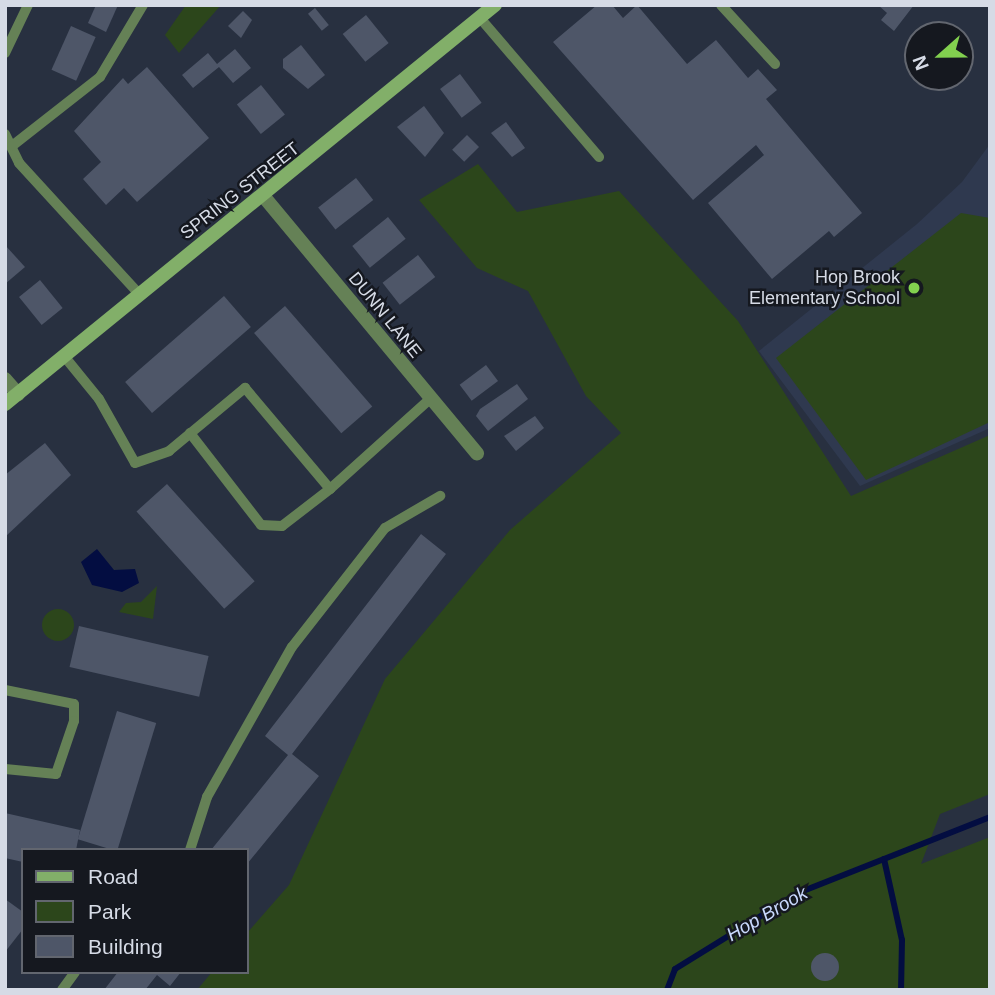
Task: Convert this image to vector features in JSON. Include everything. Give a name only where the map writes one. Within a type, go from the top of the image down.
[{"type":"main road","name":"SPRING STREET","points":[[5,404],[139,294],[265,198],[495,5]]},
{"type":"street","name":"DUNN LANE","points":[[265,198],[429,400],[477,453]]},
{"type":"street","points":[[5,379],[18,394]]},
{"type":"lane","points":[[5,53],[28,5]]},
{"type":"lane","points":[[12,146],[100,77],[143,5]]},
{"type":"lane","points":[[721,5],[775,64]]},
{"type":"lane","points":[[480,18],[600,157]]},
{"type":"lane","points":[[5,134],[19,163],[139,294]]},
{"type":"lane","points":[[64,356],[99,399],[135,463],[169,451],[245,388],[330,489]]},
{"type":"lane","points":[[190,433],[261,525],[282,526],[330,489],[429,400]]},
{"type":"lane","points":[[191,848],[207,797],[292,647],[384,528],[440,496]]},
{"type":"lane","points":[[5,690],[74,704],[75,721],[56,775],[5,769]]},
{"type":"lane","points":[[62,990],[74,974]]},
{"type":"shaded area","name":"Hop Brook Elementary School","points":[[990,144],[990,428],[860,486],[759,351],[917,224],[962,182]]},
{"type":"shaded area","points":[[97,549],[114,570],[135,569],[139,583],[122,592],[92,585],[81,562]]},
{"type":"green space","points":[[186,5],[221,5],[179,53],[165,35]]},
{"type":"green space","points":[[478,164],[517,212],[619,191],[738,321],[851,496],[990,435],[990,794],[940,814],[921,864],[990,837],[990,990],[197,990],[210,974],[248,974],[248,932],[289,885],[385,679],[510,530],[621,433],[586,396],[528,291],[477,268],[419,200]]},
{"type":"green space","name":"Hop Brook Elementary School","points":[[961,213],[990,218],[990,422],[866,480],[776,358]]},
{"type":"green space","points":[[157,586],[153,619],[119,612],[126,603],[141,602]]},
{"type":"green space","points":[[58,609],[69,614],[74,625],[69,636],[58,641],[47,636],[42,625],[47,614]]},
{"type":"building","points":[[96,5],[118,5],[106,32],[88,23]]},
{"type":"building","points":[[597,5],[612,5],[623,18],[637,5],[687,64],[716,40],[748,78],[758,69],[777,90],[766,99],[862,213],[834,237],[829,231],[772,279],[708,203],[764,155],[756,145],[693,200],[553,42]]},
{"type":"building","points":[[878,5],[914,5],[894,31],[881,20],[887,13]]},
{"type":"building","points":[[315,8],[329,25],[322,31],[308,14]]},
{"type":"building","points":[[243,11],[252,20],[241,38],[228,26]]},
{"type":"building","points":[[366,15],[389,43],[365,62],[343,34]]},
{"type":"building","points":[[71,26],[96,37],[76,81],[51,70]]},
{"type":"building","points":[[301,45],[325,75],[308,89],[283,68],[283,59]]},
{"type":"building","points":[[235,49],[251,68],[233,83],[219,67],[193,88],[182,75],[208,53],[217,64]]},
{"type":"building","points":[[147,67],[209,138],[137,202],[124,188],[106,205],[83,179],[101,162],[74,131],[123,78],[128,84]]},
{"type":"building","points":[[460,74],[482,103],[462,118],[440,89]]},
{"type":"building","points":[[261,85],[285,115],[261,134],[237,105]]},
{"type":"building","points":[[424,106],[444,133],[425,157],[397,127]]},
{"type":"building","points":[[506,122],[525,148],[512,157],[491,133]]},
{"type":"building","points":[[467,135],[479,147],[464,162],[452,150]]},
{"type":"building","points":[[356,178],[373,200],[335,230],[318,208]]},
{"type":"building","points":[[388,217],[406,239],[370,268],[352,246]]},
{"type":"building","points":[[5,245],[25,267],[5,284]]},
{"type":"building","points":[[418,255],[435,277],[400,305],[383,283]]},
{"type":"building","points":[[40,280],[63,308],[42,325],[19,297]]},
{"type":"building","points":[[224,296],[251,327],[152,413],[125,382]]},
{"type":"building","points":[[285,306],[372,406],[341,433],[254,333]]},
{"type":"building","points":[[486,365],[498,381],[472,401],[460,385]]},
{"type":"building","points":[[517,384],[528,399],[488,431],[476,416],[480,409]]},
{"type":"building","points":[[535,416],[544,428],[516,451],[504,436]]},
{"type":"building","points":[[45,443],[71,475],[5,537],[5,475]]},
{"type":"building","points":[[167,484],[255,581],[224,609],[137,511]]},
{"type":"building","points":[[421,534],[446,554],[292,754],[319,776],[248,863],[248,848],[213,848],[288,755],[265,736]]},
{"type":"building","points":[[79,626],[209,656],[199,697],[70,667]]},
{"type":"building","points":[[117,711],[156,723],[118,848],[107,848],[78,839]]},
{"type":"building","points":[[5,813],[80,830],[76,848],[21,848],[21,862],[5,858]]},
{"type":"building","points":[[5,899],[21,911],[21,932],[5,952]]},
{"type":"building","points":[[825,953],[835,957],[839,967],[835,977],[825,981],[815,977],[811,967],[815,957]]},
{"type":"building","points":[[116,974],[179,974],[170,986],[157,975],[145,990],[104,990]]},
{"type":"waterway","name":"Hop Brook","points":[[667,990],[675,969],[798,893],[990,817]]},
{"type":"waterway","points":[[884,859],[902,940],[901,990]]},
{"type":"place","name":"Hop Brook Elementary School","points":[[914,288]]}]
